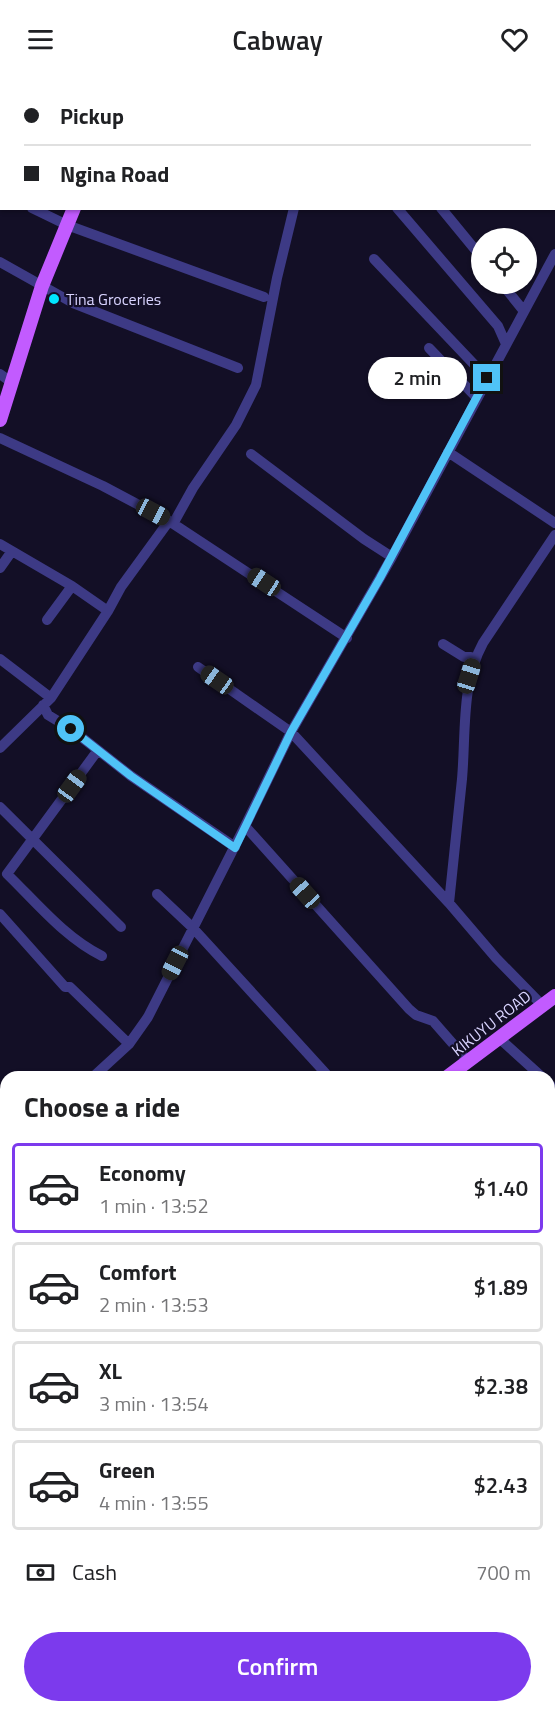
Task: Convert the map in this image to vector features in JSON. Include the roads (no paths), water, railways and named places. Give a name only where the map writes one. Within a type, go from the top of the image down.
[{"type":"main road","points":[[0,420],[6,378],[73,210]]},
{"type":"main road","name":"KIKUYU ROAD","points":[[455,1071],[555,996]]},
{"type":"street","points":[[36,210],[67,225],[264,297]]},
{"type":"street","points":[[0,748],[47,702],[121,587],[171,522],[236,425],[256,385],[277,278],[294,210]]},
{"type":"street","points":[[399,210],[498,326],[506,344]]},
{"type":"street","points":[[443,210],[471,245]]},
{"type":"street","points":[[100,1071],[129,1044],[148,1017],[235,848],[291,732],[392,557],[524,310],[551,275],[555,254]]},
{"type":"street","points":[[374,259],[487,378]]},
{"type":"street","points":[[0,262],[73,303],[238,368]]},
{"type":"street","points":[[510,294],[524,310]]},
{"type":"street","points":[[429,348],[477,398]]},
{"type":"street","points":[[0,438],[103,486],[171,522],[347,638]]},
{"type":"street","points":[[448,452],[555,523]]},
{"type":"street","points":[[251,454],[364,539],[392,557]]},
{"type":"street","points":[[449,903],[469,676],[475,659],[555,535]]},
{"type":"street","points":[[0,544],[108,610]]},
{"type":"street","points":[[0,568],[12,551]]},
{"type":"street","points":[[47,620],[72,586]]},
{"type":"street","points":[[443,644],[464,657],[475,659]]},
{"type":"street","points":[[0,659],[47,702],[48,716],[71,729],[131,776],[235,848]]},
{"type":"street","points":[[198,667],[291,732],[449,903],[496,958],[542,1004]]},
{"type":"street","points":[[98,750],[7,874],[72,937],[102,956]]},
{"type":"street","points":[[0,807],[121,927]]},
{"type":"street","points":[[246,826],[409,1009],[416,1015],[433,1022],[468,1061]]},
{"type":"street","points":[[157,894],[193,928],[324,1071]]},
{"type":"street","points":[[0,914],[65,987],[70,987],[129,1044]]},
{"type":"street","points":[[499,1038],[535,1071]]},
{"type":"place","name":"Tina Groceries","points":[[54,299]]}]
